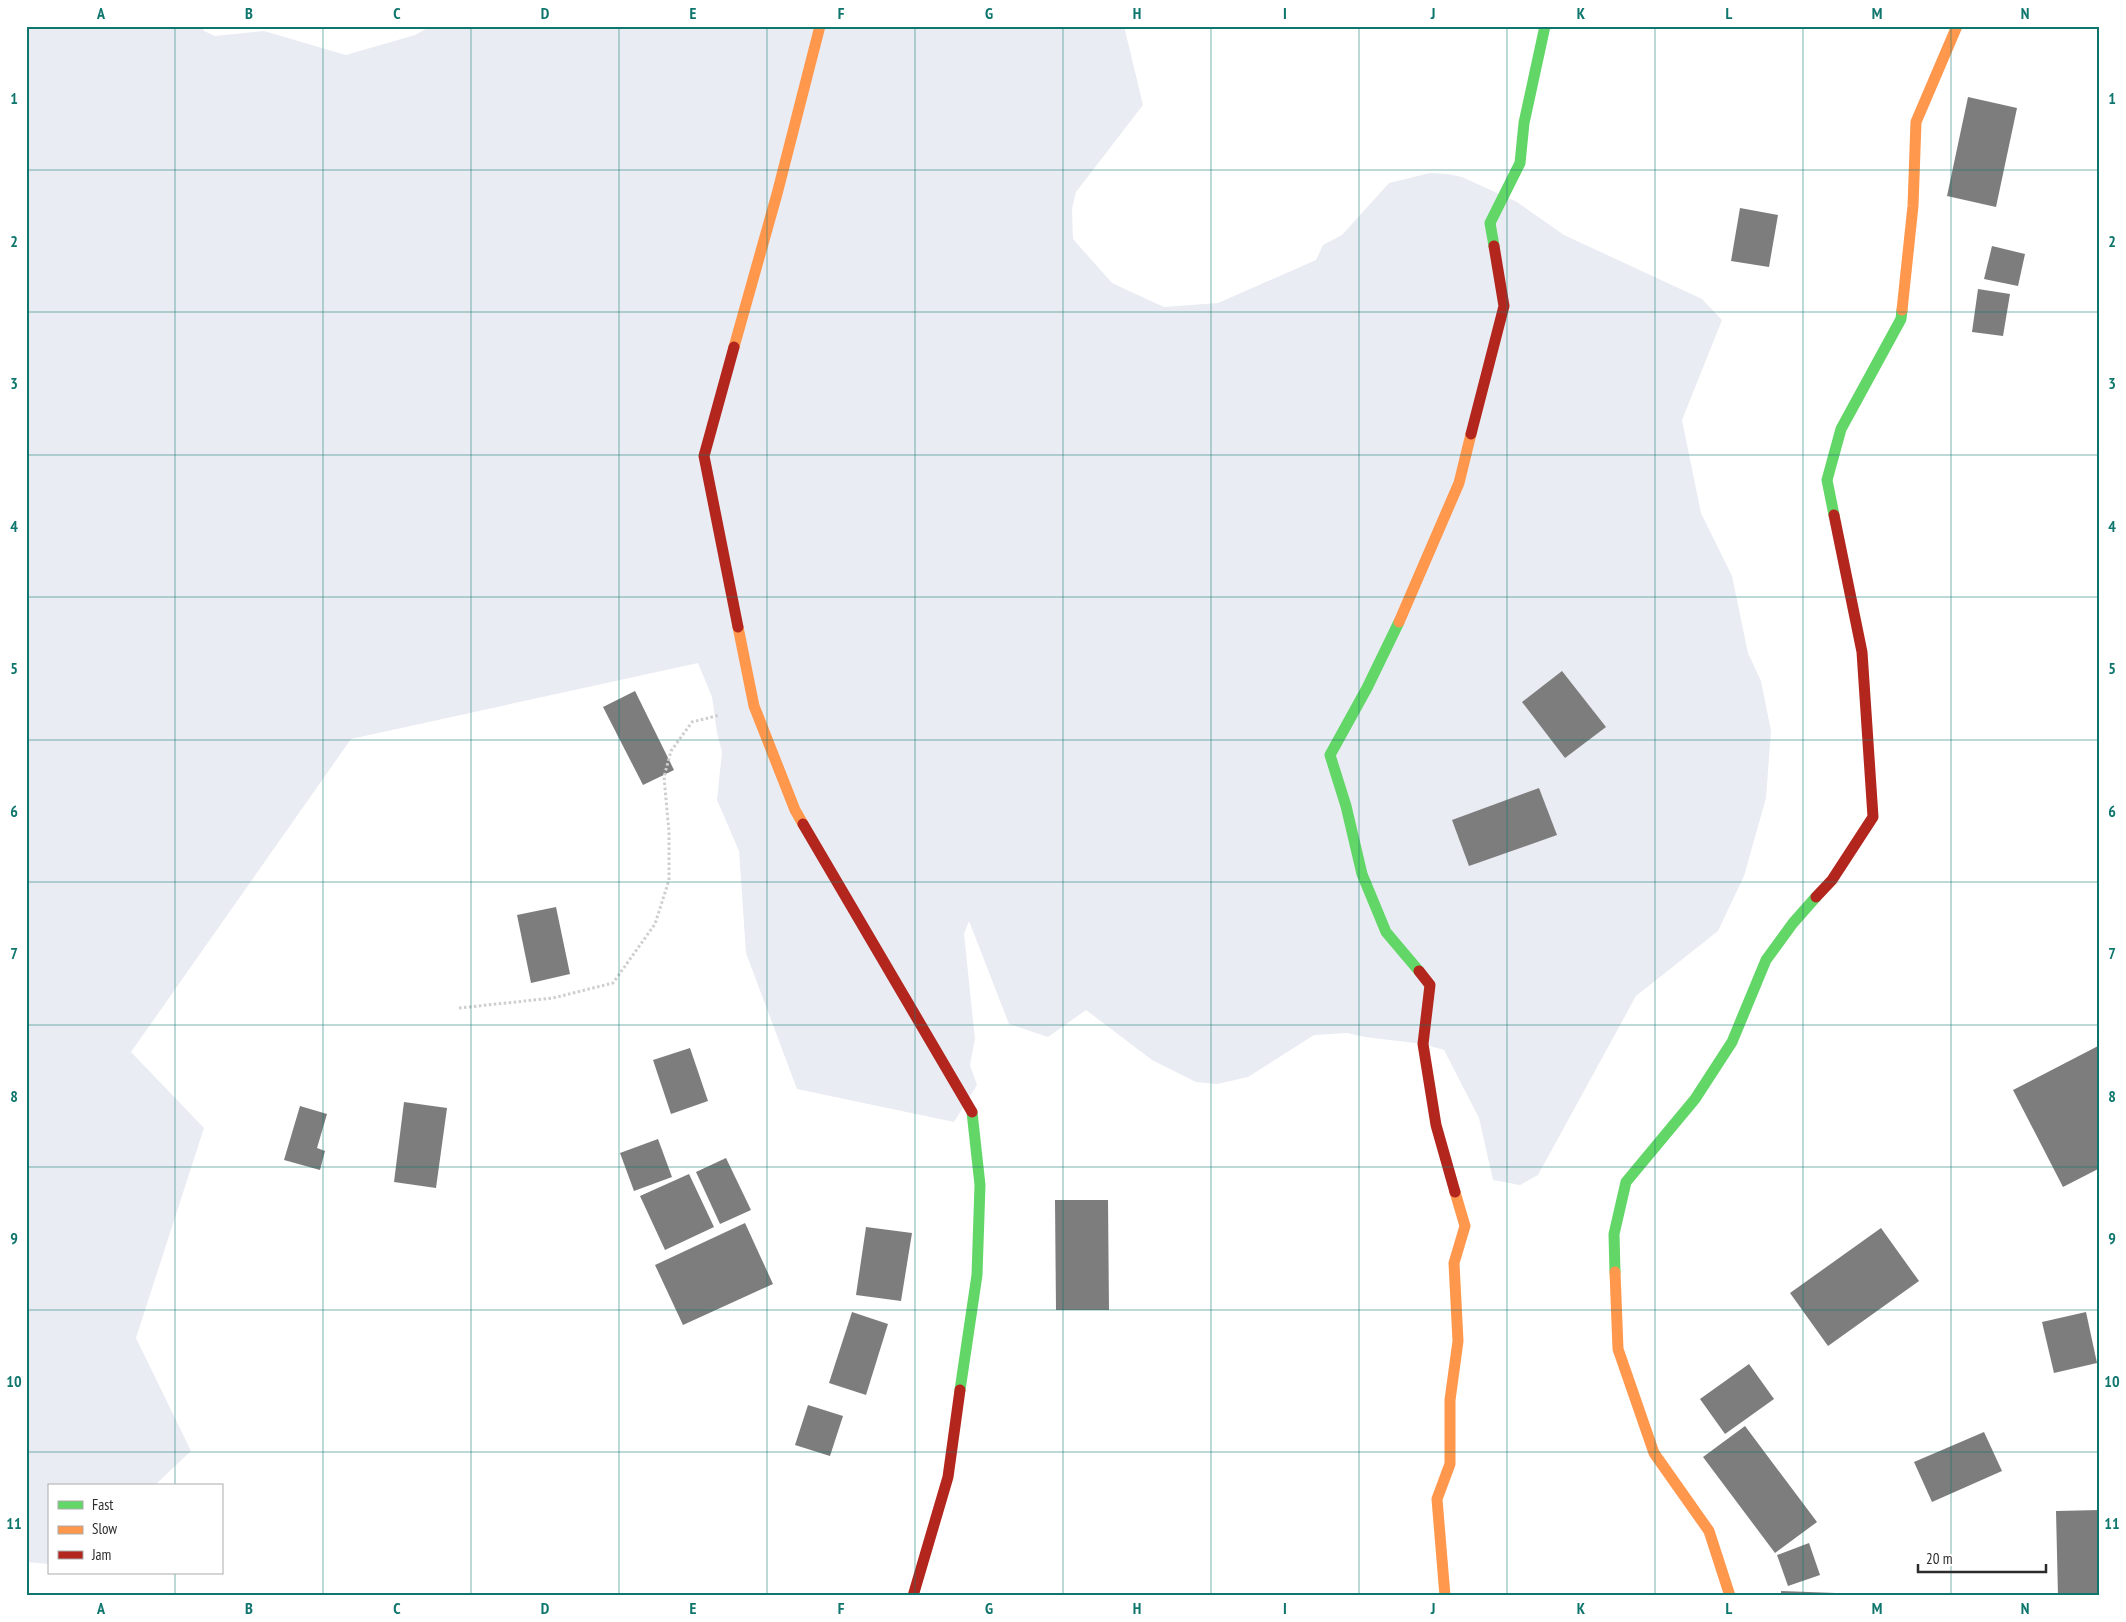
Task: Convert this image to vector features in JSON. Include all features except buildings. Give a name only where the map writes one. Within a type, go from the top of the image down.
[{"type":"street","points":[[820,26],[777,194],[704,456],[754,706],[795,810],[972,1109],[980,1185],[977,1276],[948,1477],[913,1596]]},
{"type":"street","points":[[1445,1596],[1437,1499],[1450,1464],[1450,1400],[1458,1341],[1454,1263],[1465,1226],[1436,1125],[1423,1044],[1430,985],[1386,932],[1362,874],[1346,806],[1330,754],[1367,688],[1414,590],[1459,483],[1504,306],[1490,223],[1520,164],[1524,123],[1544,26]]},
{"type":"street","points":[[1730,1596],[1709,1531],[1654,1453],[1618,1349],[1614,1234],[1626,1182],[1695,1099],[1732,1042],[1766,960],[1793,923],[1832,880],[1873,817],[1862,652],[1827,480],[1841,429],[1901,319],[1913,206],[1916,122],[1957,26]]},
{"type":"path","points":[[459,1008],[553,998],[613,983],[655,924],[669,880],[669,832],[664,777],[670,751],[692,722],[754,706]]},
{"type":"shaded area","points":[[26,26],[201,26],[204,31],[215,36],[264,31],[346,55],[415,35],[431,26],[1124,26],[1143,105],[1076,192],[1072,209],[1073,239],[1112,283],[1164,307],[1218,303],[1316,260],[1323,245],[1342,235],[1389,183],[1430,173],[1448,174],[1462,177],[1517,202],[1564,235],[1702,299],[1722,320],[1682,420],[1701,513],[1732,576],[1748,653],[1761,681],[1771,731],[1766,798],[1744,876],[1718,931],[1636,996],[1538,1175],[1520,1185],[1493,1180],[1479,1118],[1444,1050],[1423,1044],[1347,1033],[1314,1035],[1248,1077],[1217,1084],[1196,1082],[1152,1060],[1086,1010],[1048,1037],[1009,1024],[969,921],[964,934],[975,1039],[970,1065],[977,1085],[954,1122],[797,1089],[746,953],[739,851],[717,800],[722,752],[717,733],[712,697],[698,663],[351,739],[131,1052],[204,1128],[136,1338],[191,1451],[156,1484],[48,1484],[48,1564],[26,1562]]},
{"type":"traffic: fast","points":[[1494,246],[1490,223],[1520,163],[1524,123],[1545,26]]},
{"type":"traffic: fast","points":[[1834,515],[1827,480],[1841,429],[1901,319],[1902,310]]},
{"type":"traffic: fast","points":[[1399,622],[1367,688],[1330,755],[1346,806],[1362,874],[1386,932],[1419,971]]},
{"type":"traffic: fast","points":[[1615,1272],[1614,1234],[1626,1182],[1695,1099],[1732,1042],[1766,960],[1793,923],[1816,897]]},
{"type":"traffic: fast","points":[[960,1390],[977,1275],[980,1185],[972,1112]]},
{"type":"traffic: slow","points":[[734,347],[777,194],[820,26]]},
{"type":"traffic: slow","points":[[1902,310],[1913,206],[1916,122],[1957,26]]},
{"type":"traffic: slow","points":[[1399,622],[1459,483],[1471,434]]},
{"type":"traffic: slow","points":[[738,627],[754,706],[795,810],[803,824]]},
{"type":"traffic: slow","points":[[1445,1596],[1437,1499],[1450,1464],[1450,1400],[1458,1341],[1454,1263],[1465,1226],[1455,1192]]},
{"type":"traffic: slow","points":[[1615,1272],[1618,1349],[1654,1453],[1709,1531],[1730,1596]]},
{"type":"traffic: jam","points":[[1471,434],[1504,306],[1494,246]]},
{"type":"traffic: jam","points":[[734,347],[704,456],[738,627]]},
{"type":"traffic: jam","points":[[1816,897],[1832,880],[1873,817],[1862,652],[1834,515]]},
{"type":"traffic: jam","points":[[803,824],[972,1112]]},
{"type":"traffic: jam","points":[[1419,971],[1430,985],[1423,1044],[1436,1125],[1455,1192]]},
{"type":"traffic: jam","points":[[913,1596],[948,1477],[960,1390]]}]
